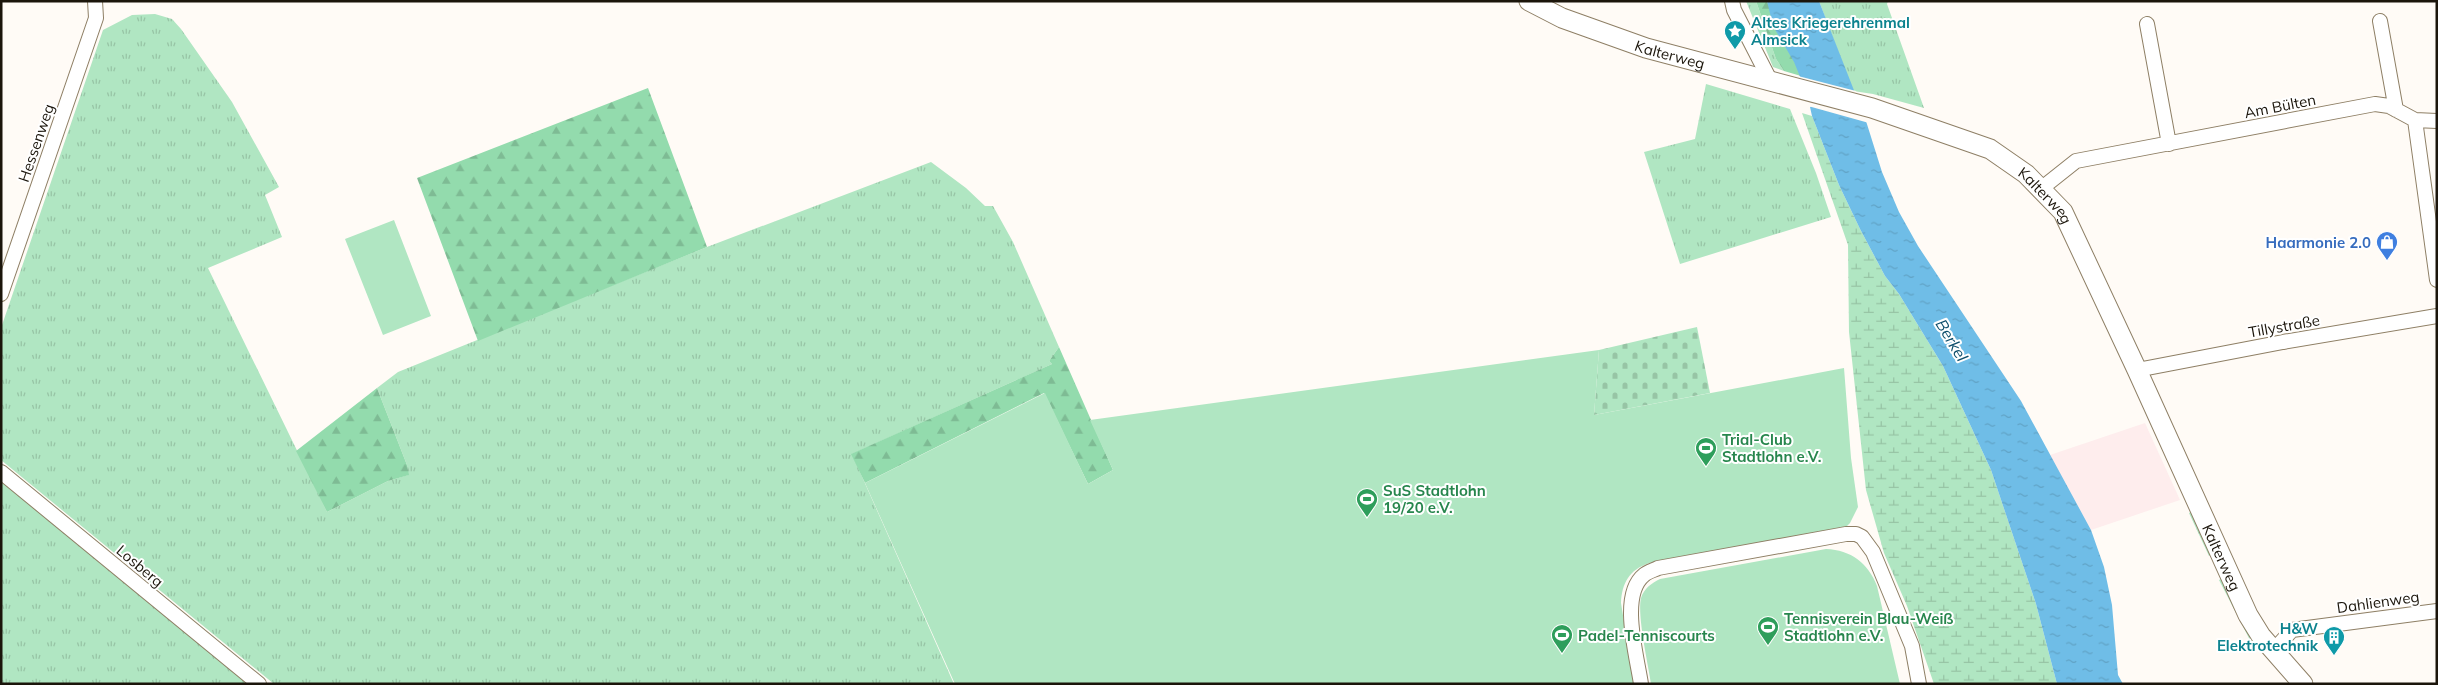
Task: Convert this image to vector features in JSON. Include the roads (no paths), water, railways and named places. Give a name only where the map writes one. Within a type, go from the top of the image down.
[{"type":"street","name":"Hessenweg","points":[[1,294],[96,18],[95,1]]},
{"type":"street","name":"Kalterweg","points":[[1529,1],[1562,18],[1601,33],[1771,82],[1872,108],[1990,149],[2042,188],[2063,212],[2138,370],[2248,615],[2273,651],[2303,684]]},
{"type":"street","points":[[1732,1],[1734,10],[1771,82]]},
{"type":"street","points":[[2380,21],[2396,110]]},
{"type":"street","points":[[2147,24],[2169,144]]},
{"type":"street","name":"Am Bülten","points":[[2042,188],[2076,161],[2375,104],[2389,106],[2415,120],[2437,121]]},
{"type":"street","points":[[2415,120],[2437,280]]},
{"type":"street","name":"Tillystraße","points":[[2138,370],[2283,342],[2437,316]]},
{"type":"street","name":"Losberg","points":[[1,472],[259,684]]},
{"type":"street","points":[[1641,684],[1630,606],[1635,586],[1644,575],[1658,568],[1846,534],[1856,534],[1862,537],[1873,552],[1912,646],[1919,684]]},
{"type":"street","name":"Dahlienweg","points":[[2273,651],[2292,630],[2437,611]]},
{"type":"water","name":"Berkel","points":[[1767,1],[1819,1],[1866,121],[1882,172],[1899,212],[1918,246],[2021,401],[2091,530],[2104,567],[2112,605],[2118,675],[2123,684],[2057,684],[2036,604],[1991,470],[1943,366],[1899,294],[1885,276],[1860,229],[1839,185],[1812,116],[1810,107],[1812,106],[1794,62],[1773,26]]},
{"type":"place","name":"Altes Kriegerehrenmal Almsick","points":[[1735,50]]},
{"type":"place","name":"Haarmonie 2.0","points":[[2387,261]]},
{"type":"place","name":"Trial-Club Stadtlohn e.V.","points":[[1706,467]]},
{"type":"place","name":"SuS Stadtlohn 19/20 e.V.","points":[[1367,518]]},
{"type":"place","name":"Tennisverein Blau-Weiß Stadtlohn e.V.","points":[[1768,646]]},
{"type":"place","name":"Padel-Tenniscourts","points":[[1562,654]]},
{"type":"place","name":"H&W Elektrotechnik","points":[[2334,656]]}]
